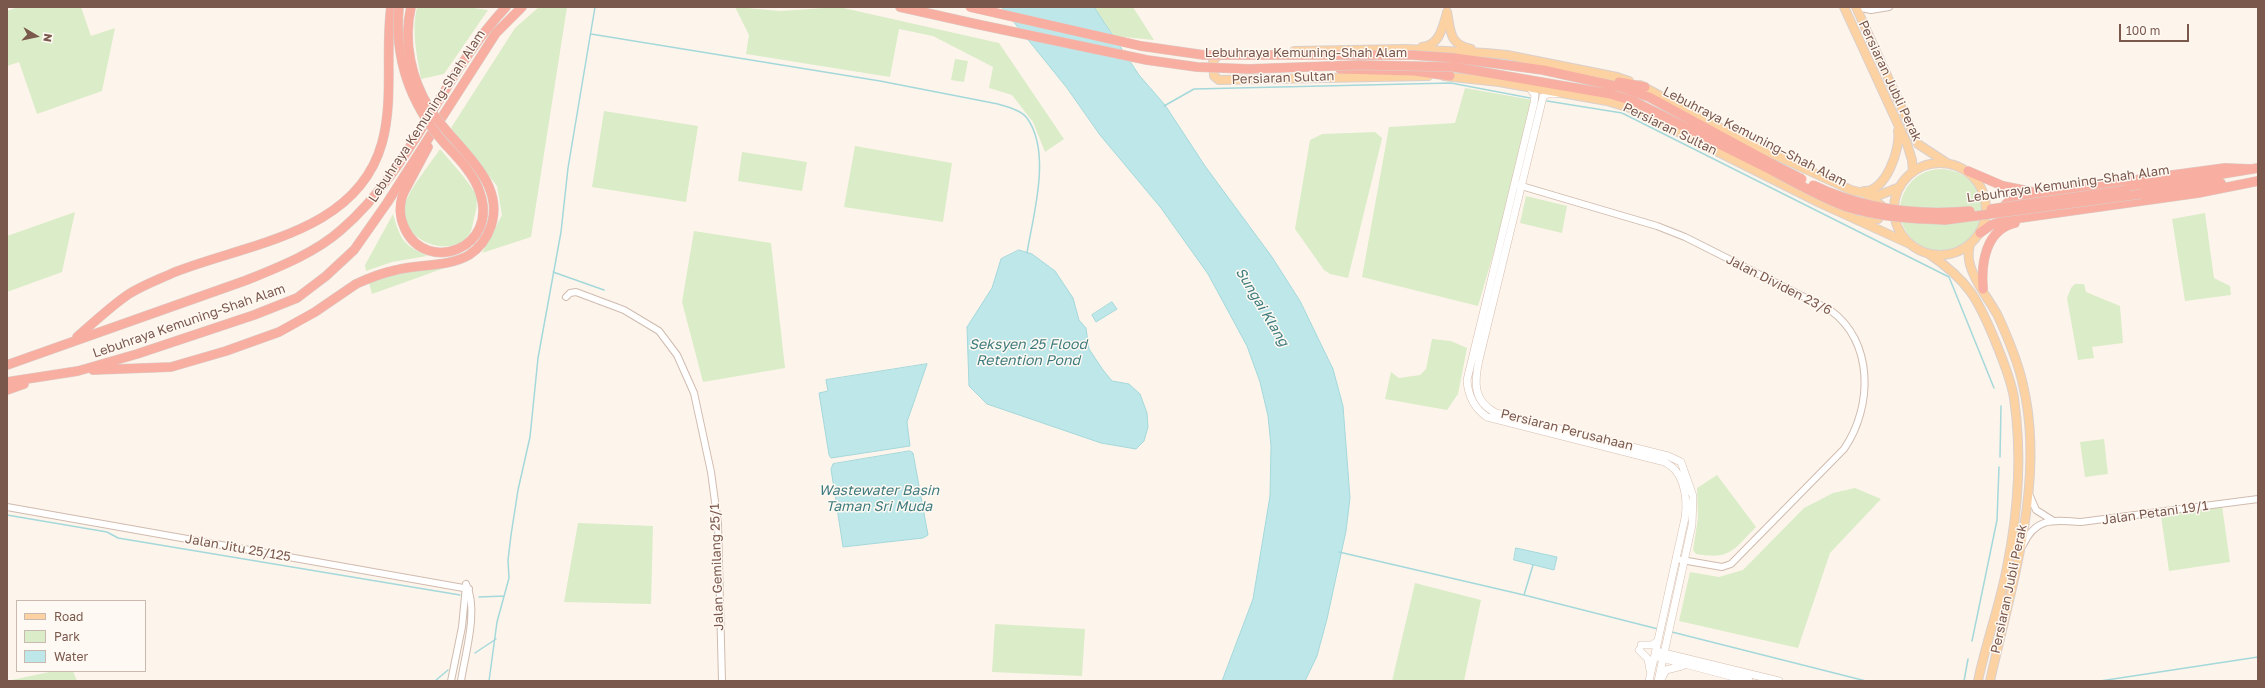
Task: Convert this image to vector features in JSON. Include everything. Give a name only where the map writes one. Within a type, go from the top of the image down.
[{"type":"highway","points":[[73,340],[127,296],[175,272],[300,229],[341,206],[358,188],[377,156],[385,126],[388,110],[388,27],[391,7]]},
{"type":"highway","points":[[399,7],[398,45],[401,67],[413,99],[430,126],[459,160],[479,188],[484,202],[484,216],[481,228],[465,246],[453,251],[437,252],[422,248],[408,234],[400,215],[403,194],[467,78]]},
{"type":"highway","points":[[78,371],[171,367],[226,351],[279,332],[315,312],[356,284],[395,270],[458,260],[470,254],[481,244],[489,234],[493,222],[494,199],[483,175],[430,109],[416,80],[408,41],[411,7]]},
{"type":"highway","name":"Lebuhraya Kemuning-Shah Alam","points":[[7,365],[73,340],[247,280],[285,264],[339,232],[360,212],[389,177],[477,41],[506,7]]},
{"type":"highway","name":"Lebuhraya Kemuning-Shah Alam","points":[[7,382],[78,371],[137,354],[254,315],[297,298],[326,276],[354,250],[496,33],[522,7]]},
{"type":"highway","name":"Lebuhraya Kemuning-Shah Alam","points":[[900,7],[1111,53],[1170,64],[1227,68],[1454,63]]},
{"type":"highway","name":"Lebuhraya Kemuning-Shah Alam","points":[[970,7],[1141,46],[1204,55],[1412,55],[1454,63]]},
{"type":"highway","name":"Lebuhraya Kemuning–Shah Alam","points":[[1454,63],[1543,70],[1620,87],[1648,97],[1776,170],[1849,200],[1885,209],[1914,213],[1975,211],[2125,190],[2254,168]]},
{"type":"highway","name":"Lebuhraya Kemuning–Shah Alam","points":[[1454,63],[1604,92],[1633,101],[1776,170],[1848,207],[1885,216],[1915,219],[1952,219],[2258,180]]},
{"type":"highway","points":[[1318,67],[1414,71],[1450,76]]},
{"type":"highway","points":[[1543,70],[1584,75],[1645,87]]},
{"type":"highway","points":[[2025,218],[2009,216],[2005,211],[2005,205],[2009,201],[2038,194],[2225,168],[2254,168]]},
{"type":"highway","points":[[1968,171],[2002,186],[2038,194]]},
{"type":"highway","points":[[1980,233],[1991,225],[2006,220],[2198,193],[2258,180]]},
{"type":"highway","points":[[1983,289],[1982,259],[1988,246],[1997,233],[2010,224],[2055,214]]},
{"type":"highway","points":[[7,390],[46,376]]},
{"type":"main road","name":"Persiaran Jubli Perak","points":[[1844,7],[1909,149],[1913,172]]},
{"type":"main road","name":"Persiaran Jubli Perak","points":[[1856,7],[1918,144],[1947,164]]},
{"type":"main road","points":[[1406,49],[1427,47],[1435,42],[1440,36],[1447,10]]},
{"type":"main road","points":[[1447,10],[1451,30],[1459,46],[1486,53]]},
{"type":"main road","name":"Persiaran Sultan","points":[[1900,187],[1883,194],[1866,194],[1851,190],[1745,141],[1645,87],[1617,77],[1507,55],[1406,49],[1219,54],[1213,61],[1212,69],[1214,76],[1218,80],[1353,76],[1450,76],[1529,87],[1607,101],[1630,108],[1820,203],[1910,244]]},
{"type":"main road","name":"Persiaran Perusahaan","points":[[1529,87],[1535,94],[1534,103],[1518,185],[1475,380],[1478,396],[1485,406],[1496,413],[1668,456],[1680,462],[1693,496],[1692,525],[1666,625],[1659,638],[1650,678]]},
{"type":"main road","name":"Persiaran Perusahaan","points":[[1572,95],[1552,94],[1543,97],[1466,380],[1470,396],[1477,408],[1487,417],[1494,420],[1662,461],[1674,466],[1686,498],[1685,518],[1676,559],[1666,625],[1667,637],[1659,681]]},
{"type":"main road","points":[[1851,190],[1869,191],[1878,188],[1884,181],[1899,141],[1897,124]]},
{"type":"main road","points":[[1935,163],[1947,164],[1968,171],[1979,185],[1984,196],[1986,209],[1984,221],[1980,233],[1962,250],[1946,255],[1929,254],[1910,244],[1899,229],[1894,211],[1895,199],[1900,187],[1913,172],[1923,166],[1935,163]]},
{"type":"main road","points":[[1858,220],[1878,219],[1883,212],[1882,206],[1866,194]]},
{"type":"main road","name":"Persiaran Jubli Perak","points":[[1970,244],[1968,260],[1998,317],[2014,356],[2023,386],[2029,420],[2028,484],[2019,557],[1990,681]]},
{"type":"main road","name":"Persiaran Jubli Perak","points":[[1929,254],[1951,269],[1970,288],[1987,321],[2006,368],[2014,397],[2017,476],[2014,523],[2007,567],[1978,681]]},
{"type":"main road","points":[[1667,637],[1670,649],[1689,663],[1779,681]]},
{"type":"main road","points":[[1650,678],[1648,659],[1640,647],[1652,645],[1659,638]]},
{"type":"main road","points":[[1993,665],[1984,653],[1997,648]]},
{"type":"main road","points":[[1655,654],[1749,681]]},
{"type":"main road","points":[[1659,681],[1669,668],[1689,663]]},
{"type":"street","points":[[1856,7],[1871,10],[1889,7]]},
{"type":"street","points":[[1863,25],[1866,16],[1871,10]]},
{"type":"street","name":"Jalan Dividen 23/6","points":[[1518,185],[1657,226],[1686,237],[1830,310],[1846,324],[1852,335],[1864,365],[1864,402],[1857,428],[1844,449],[1731,564],[1722,566],[1676,559]]},
{"type":"street","name":"Jalan Gemilang 25/1","points":[[566,297],[570,293],[576,292],[608,303],[624,310],[659,331],[677,355],[694,393],[711,472],[718,524],[721,680]]},
{"type":"street","name":"Jalan Petani 19/1","points":[[2028,484],[2030,500],[2036,510],[2052,520]]},
{"type":"street","name":"Jalan Petani 19/1","points":[[2019,557],[2029,532],[2037,526],[2052,520],[2081,522],[2258,498]]},
{"type":"street","name":"Jalan Jitu 25/125","points":[[7,508],[467,589]]},
{"type":"street","points":[[451,681],[462,627],[467,589]]},
{"type":"street","points":[[461,681],[472,615],[472,601],[467,589]]},
{"type":"green space","points":[[18,7],[81,7],[91,36],[115,28],[102,91],[37,114],[19,62],[7,66],[7,11]]},
{"type":"green space","points":[[417,7],[466,7],[488,10],[444,74],[421,79],[416,52],[415,34],[415,16]]},
{"type":"green space","points":[[539,7],[567,7],[531,237],[482,253],[502,215],[497,186],[451,128],[515,28]]},
{"type":"green space","points":[[735,7],[780,11],[839,7],[999,43],[1064,139],[1045,152],[1033,122],[1012,95],[989,88],[993,67],[933,36],[899,29],[890,77],[746,54],[749,35]]},
{"type":"green space","points":[[1094,7],[1133,7],[1154,40],[1114,36]]},
{"type":"green space","points":[[955,59],[968,61],[964,82],[951,80]]},
{"type":"green space","points":[[1465,88],[1538,101],[1478,306],[1362,277],[1389,127],[1455,123]]},
{"type":"green space","points":[[604,111],[698,126],[686,202],[592,187]]},
{"type":"green space","points":[[1375,132],[1382,138],[1348,278],[1330,274],[1324,270],[1295,229],[1310,140],[1322,134]]},
{"type":"green space","points":[[855,146],[952,163],[943,222],[844,207]]},
{"type":"green space","points":[[440,149],[459,171],[477,197],[476,210],[470,233],[462,241],[452,246],[429,244],[419,238],[411,230],[405,220],[404,209],[409,194]]},
{"type":"green space","points":[[742,152],[807,162],[802,191],[738,181]]},
{"type":"green space","points":[[1941,169],[1957,172],[1970,181],[1979,194],[1982,210],[1979,226],[1970,239],[1957,248],[1941,251],[1925,248],[1912,239],[1903,226],[1900,210],[1903,194],[1912,181],[1925,172]]},
{"type":"green space","points":[[1526,196],[1567,206],[1562,233],[1520,223]]},
{"type":"green space","points":[[75,212],[62,272],[7,292],[7,236]]},
{"type":"green space","points":[[2205,213],[2214,278],[2230,286],[2231,295],[2185,301],[2172,219]]},
{"type":"green space","points":[[393,214],[398,230],[404,241],[427,256],[392,262],[366,271],[365,265]]},
{"type":"green space","points":[[694,231],[771,243],[785,368],[703,382],[682,302]]},
{"type":"green space","points":[[453,265],[372,294],[369,283],[392,274]]},
{"type":"green space","points":[[2075,284],[2084,284],[2086,292],[2120,306],[2123,343],[2092,347],[2094,358],[2078,360],[2067,298],[2071,288]]},
{"type":"green space","points":[[1432,339],[1451,341],[1467,348],[1458,394],[1447,410],[1385,399],[1391,372],[1399,378],[1420,375],[1426,369]]},
{"type":"green space","points":[[2104,439],[2108,474],[2085,477],[2080,442]]},
{"type":"green space","points":[[1717,475],[1756,527],[1736,547],[1724,554],[1708,556],[1696,554],[1693,550],[1698,518],[1697,488]]},
{"type":"green space","points":[[1855,488],[1881,499],[1830,553],[1798,648],[1679,621],[1690,572],[1719,577],[1743,570],[1804,508],[1833,493]]},
{"type":"green space","points":[[2222,506],[2230,562],[2169,571],[2161,516]]},
{"type":"green space","points":[[578,523],[653,526],[651,604],[564,602]]},
{"type":"green space","points":[[1415,583],[1481,600],[1464,681],[1392,681]]},
{"type":"green space","points":[[995,624],[1085,629],[1082,676],[992,672]]},
{"type":"green space","points":[[49,672],[73,672],[77,681],[7,681]]},
{"type":"water","name":"Sungai Klang","points":[[1002,7],[1094,7],[1139,75],[1165,105],[1205,166],[1272,257],[1300,301],[1333,369],[1343,406],[1350,498],[1346,531],[1327,619],[1317,656],[1305,681],[1222,681],[1253,599],[1270,496],[1271,446],[1268,416],[1260,382],[1247,346],[1208,274],[1161,208],[1100,135],[1067,88]]},
{"type":"water","name":"Seksyen 25 Flood Retention Pond","points":[[1019,250],[1032,254],[1055,271],[1073,298],[1079,320],[1086,328],[1089,349],[1103,370],[1112,381],[1129,384],[1140,394],[1147,413],[1148,427],[1144,441],[1136,449],[1101,443],[987,404],[969,386],[967,327],[992,288],[1001,259]]},
{"type":"water","points":[[1112,302],[1117,309],[1096,322],[1092,315]]},
{"type":"water","name":"Wastewater Basin Taman Sri Muda","points":[[927,364],[907,422],[910,446],[831,458],[829,455],[819,393],[828,391],[826,380]]},
{"type":"water","name":"Wastewater Basin Taman Sri Muda","points":[[910,451],[913,453],[928,535],[923,538],[843,547],[831,469],[833,464]]},
{"type":"water","points":[[1516,548],[1557,557],[1554,570],[1514,560]]},
{"type":"waterway","points":[[489,681],[497,622],[509,578],[508,560],[511,535],[518,490],[530,437],[538,358],[561,232],[568,168],[595,7]]},
{"type":"waterway","points":[[591,34],[880,81],[998,104],[1018,111],[1027,118],[1034,132],[1040,166],[1039,184],[1027,253]]},
{"type":"waterway","points":[[1164,106],[1194,89],[1451,83],[1530,98]]},
{"type":"waterway","points":[[1547,101],[1622,113],[1949,277],[1994,388]]},
{"type":"waterway","points":[[553,272],[604,290]]},
{"type":"waterway","points":[[2000,457],[2001,406]]},
{"type":"waterway","points":[[1972,641],[1997,520],[1999,467]]},
{"type":"waterway","points":[[7,515],[107,532],[118,538],[460,595]]},
{"type":"waterway","points":[[1339,552],[1524,595],[1658,629]]},
{"type":"waterway","points":[[1524,595],[1533,565]]},
{"type":"waterway","points":[[479,597],[504,596]]},
{"type":"waterway","points":[[1672,632],[1866,681]]},
{"type":"waterway","points":[[475,653],[496,639]]},
{"type":"waterway","points":[[2100,681],[2258,657]]},
{"type":"waterway","points":[[1964,681],[1968,659]]},
{"type":"waterway","points":[[435,681],[448,670]]}]
